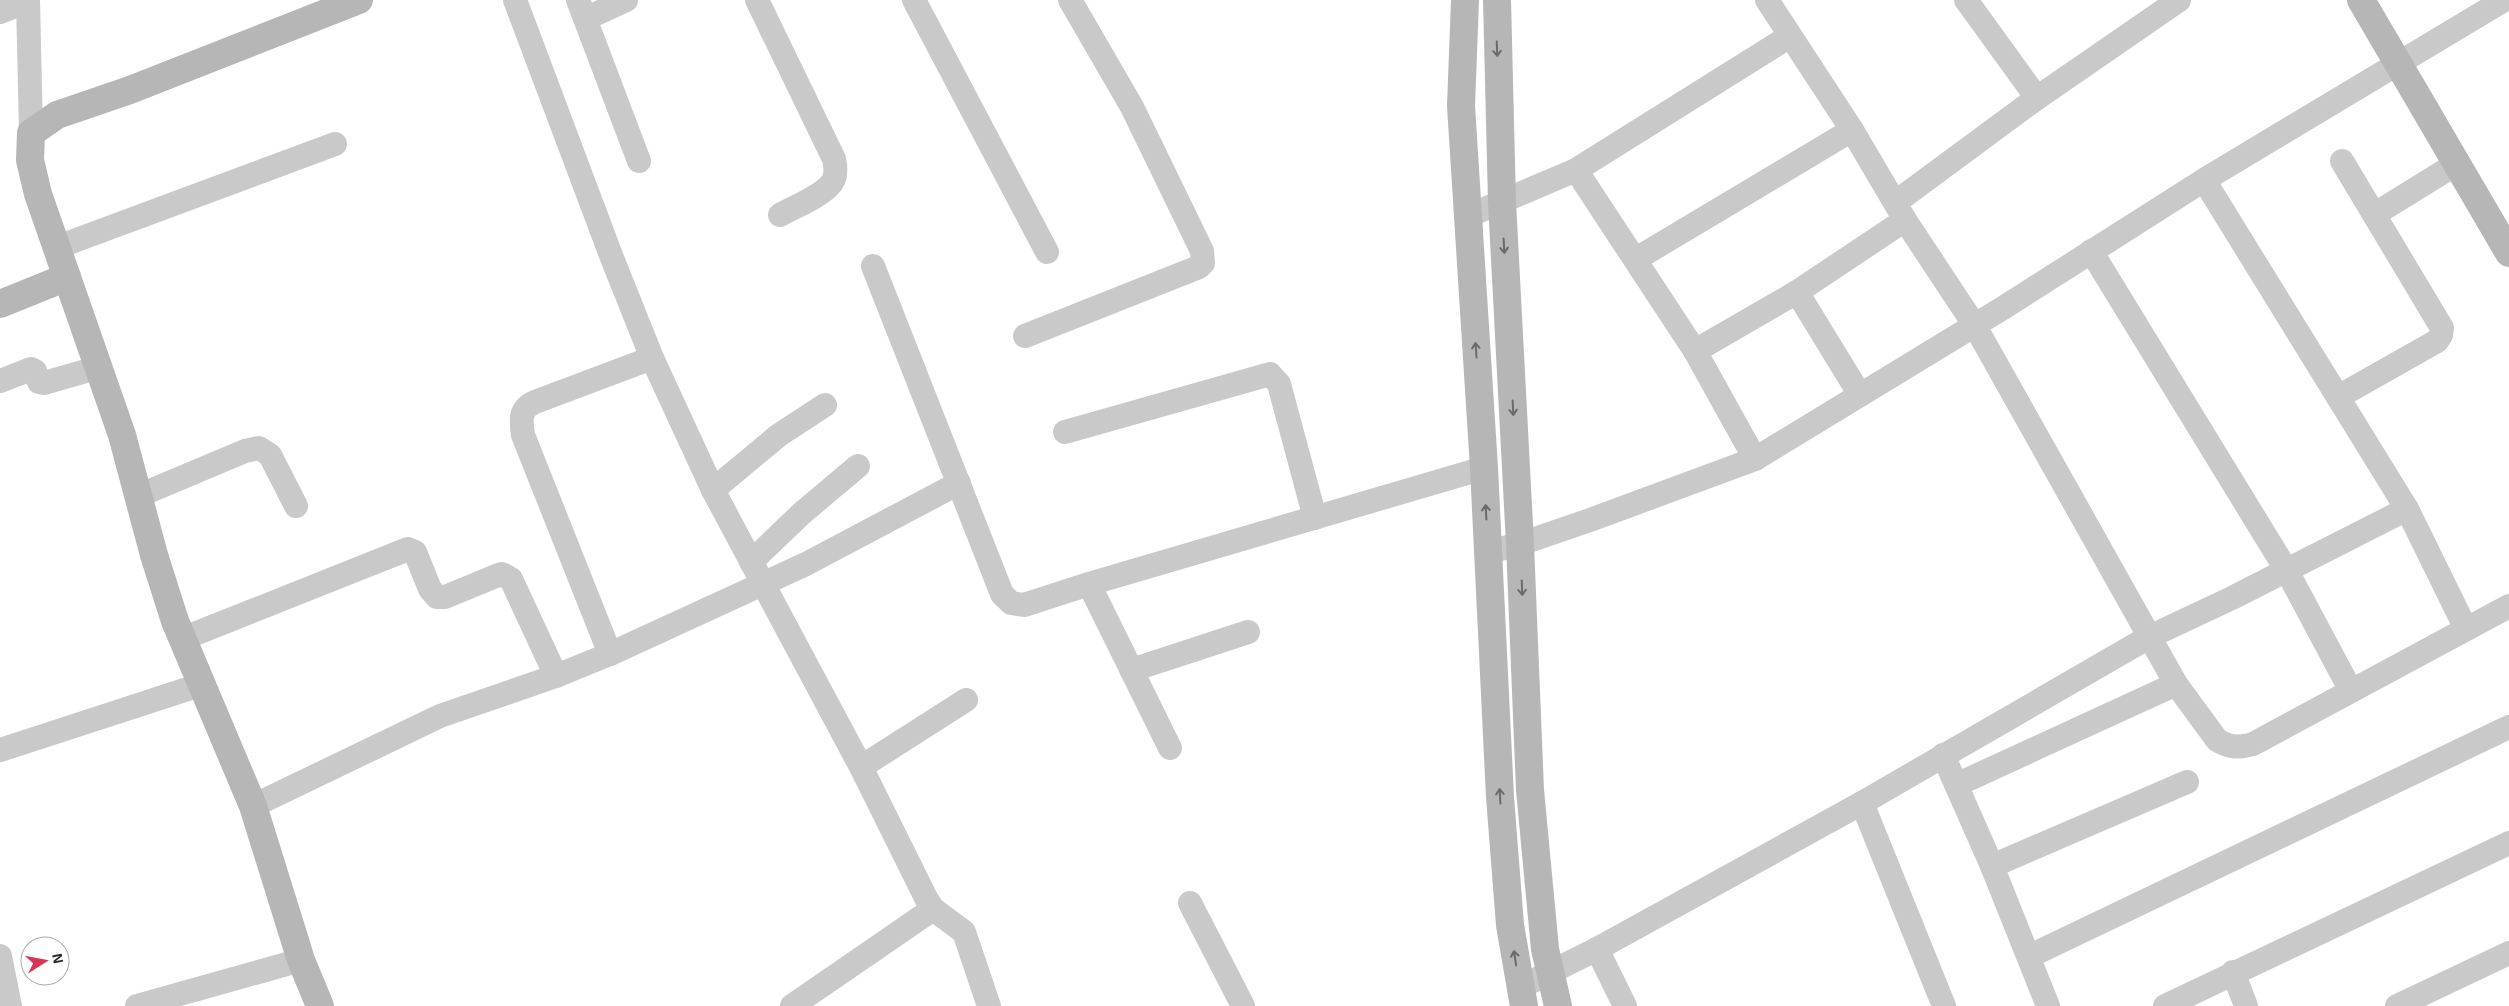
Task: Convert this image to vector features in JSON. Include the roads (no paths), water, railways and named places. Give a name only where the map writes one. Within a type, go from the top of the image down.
[{"type":"street","points":[[0,12],[28,0],[30,160],[38,194],[55,248],[100,367],[122,435],[167,597],[182,640],[203,684],[253,806],[301,960],[320,1006]]},
{"type":"street","points":[[31,133],[57,115],[139,86],[358,0]]},
{"type":"street","points":[[515,0],[612,258],[652,358],[713,490],[933,909],[964,932],[969,942],[989,1006]]},
{"type":"street","points":[[626,0],[583,9],[639,161]]},
{"type":"street","points":[[757,0],[834,159],[836,168],[835,177],[830,186],[780,215]]},
{"type":"street","points":[[914,0],[1047,252]]},
{"type":"street","points":[[1025,336],[1199,267],[1203,263],[1202,251],[1132,107],[1070,0]]},
{"type":"street","points":[[1465,0],[1461,106],[1484,468],[1500,797],[1510,926],[1521,997],[1551,974],[1862,803],[2148,637],[2286,571],[2408,509]]},
{"type":"street","points":[[1497,0],[1502,202],[1520,544],[1530,790],[1545,949],[1558,1006]]},
{"type":"street","points":[[1767,0],[1852,130],[1901,211],[1975,326],[2148,637],[2176,684],[2217,740],[2227,746],[2238,748],[2253,744],[2509,606]]},
{"type":"street","points":[[1966,0],[2038,98]]},
{"type":"street","points":[[1695,351],[1797,292],[1901,211],[2038,98],[2179,0]]},
{"type":"street","points":[[2362,0],[2396,63],[2509,253]]},
{"type":"street","points":[[1488,552],[1520,544],[1755,459],[1975,326],[2204,180],[2396,63],[2504,0],[2509,10]]},
{"type":"street","points":[[1468,216],[1576,170],[1790,36]]},
{"type":"street","points":[[1636,259],[1852,130]]},
{"type":"street","points":[[55,248],[335,144]]},
{"type":"street","points":[[2338,397],[2437,341],[2441,335],[2440,321],[2342,161]]},
{"type":"street","points":[[2374,214],[2456,164]]},
{"type":"street","points":[[1576,170],[1695,351],[1755,459]]},
{"type":"street","points":[[2204,180],[2408,509],[2466,629]]},
{"type":"street","points":[[2091,251],[2286,571],[2350,692]]},
{"type":"street","points":[[873,266],[1002,594],[1011,603],[1024,605],[1089,584],[1484,468]]},
{"type":"street","points":[[0,304],[67,278]]},
{"type":"street","points":[[1797,292],[1860,395]]},
{"type":"street","points":[[610,654],[523,435],[522,412],[527,405],[534,402],[652,358]]},
{"type":"street","points":[[0,381],[34,370],[39,382],[44,383],[100,367]]},
{"type":"street","points":[[1065,432],[1270,374],[1274,375],[1279,384],[1315,518]]},
{"type":"street","points":[[713,490],[779,435],[825,404]]},
{"type":"street","points":[[138,496],[245,451],[259,448],[270,455],[296,506]]},
{"type":"street","points":[[751,562],[801,514],[858,466]]},
{"type":"street","points":[[253,806],[440,716],[556,676],[610,654],[764,584],[828,554],[959,483]]},
{"type":"street","points":[[182,640],[408,549],[415,552],[430,590],[437,597],[445,597],[502,574],[511,579],[556,676]]},
{"type":"street","points":[[1089,584],[1170,748]]},
{"type":"street","points":[[1132,670],[1248,632]]},
{"type":"street","points":[[0,750],[203,684]]},
{"type":"street","points":[[1956,785],[2176,684]]},
{"type":"street","points":[[860,767],[966,700]]},
{"type":"street","points":[[2030,956],[2509,727]]},
{"type":"street","points":[[1943,755],[2030,956],[2048,1006]]},
{"type":"street","points":[[1992,866],[2186,782]]},
{"type":"street","points":[[1862,803],[1944,1006]]},
{"type":"street","points":[[2165,1006],[2233,972],[2509,844]]},
{"type":"street","points":[[1190,903],[1243,1006]]},
{"type":"street","points":[[792,1006],[933,909]]},
{"type":"street","points":[[1597,949],[1625,1006]]},
{"type":"street","points":[[2397,1006],[2509,953]]},
{"type":"street","points":[[0,956],[10,1006]]},
{"type":"street","points":[[137,1006],[301,960]]},
{"type":"street","points":[[2233,972],[2246,1006]]}]
